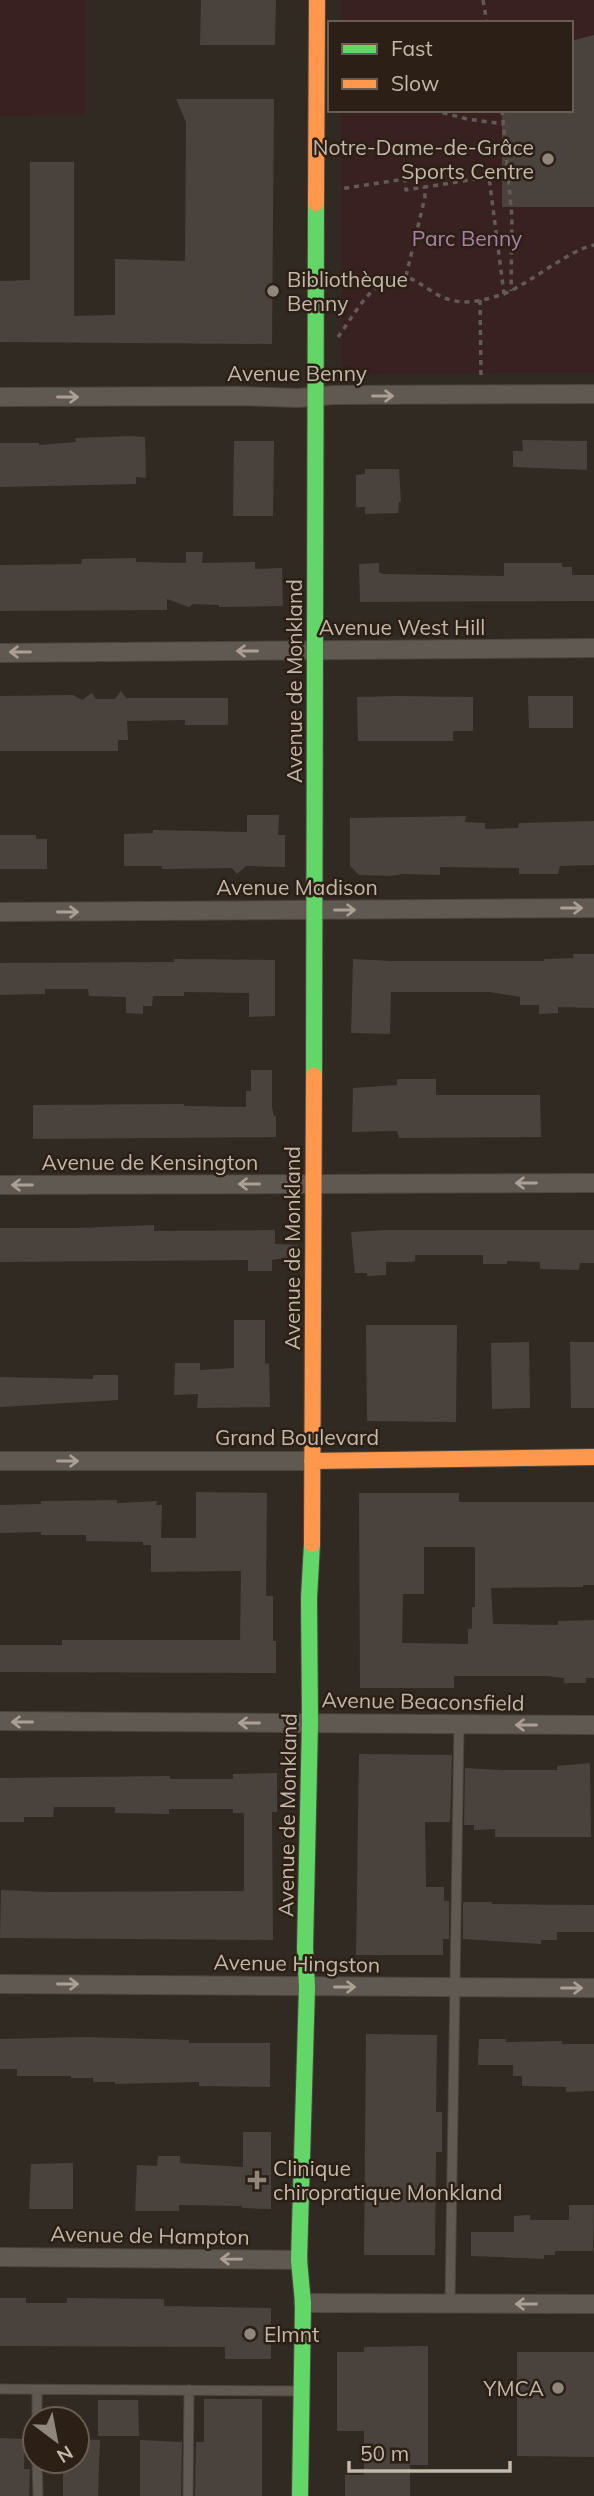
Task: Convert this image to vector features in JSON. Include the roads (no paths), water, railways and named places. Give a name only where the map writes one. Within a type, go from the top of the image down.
[{"type":"street","name":"Avenue de Monkland","points":[[300,2496],[303,2303],[299,2260],[307,1987],[305,1948],[310,1722],[314,1184],[317,0]]},
{"type":"street","name":"Avenue Benny","points":[[0,397],[594,394]]},
{"type":"street","name":"Avenue West Hill","points":[[0,653],[594,648]]},
{"type":"street","name":"Avenue Madison","points":[[0,912],[594,908]]},
{"type":"street","name":"Avenue de Kensington","points":[[0,1185],[594,1183]]},
{"type":"street","name":"Grand Boulevard","points":[[0,1461],[312,1461],[594,1457]]},
{"type":"street","name":"Avenue Beaconsfield","points":[[0,1721],[594,1725]]},
{"type":"street","name":"Avenue Hingston","points":[[0,1984],[594,1988]]},
{"type":"street","name":"Avenue de Hampton","points":[[0,2257],[299,2260]]},
{"type":"street","points":[[303,2303],[594,2304]]},
{"type":"lane","points":[[450,2303],[459,1724]]},
{"type":"lane","points":[[0,2389],[301,2391]]},
{"type":"lane","points":[[37,2390],[37,2405]]},
{"type":"lane","points":[[188,2496],[189,2390]]},
{"type":"lane","points":[[37,2475],[38,2496]]},
{"type":"place","name":"Notre-Dame-de-Grâce Sports Centre","points":[[548,159]]},
{"type":"place","name":"Bibliothèque Benny","points":[[273,291]]},
{"type":"place","name":"Clinique chiropratique Monkland","points":[[257,2180]]},
{"type":"place","name":"Elmnt","points":[[250,2334]]},
{"type":"place","name":"YMCA","points":[[558,2388]]},
{"type":"park label","name":"Parc Benny","points":[[467,238]]}]
